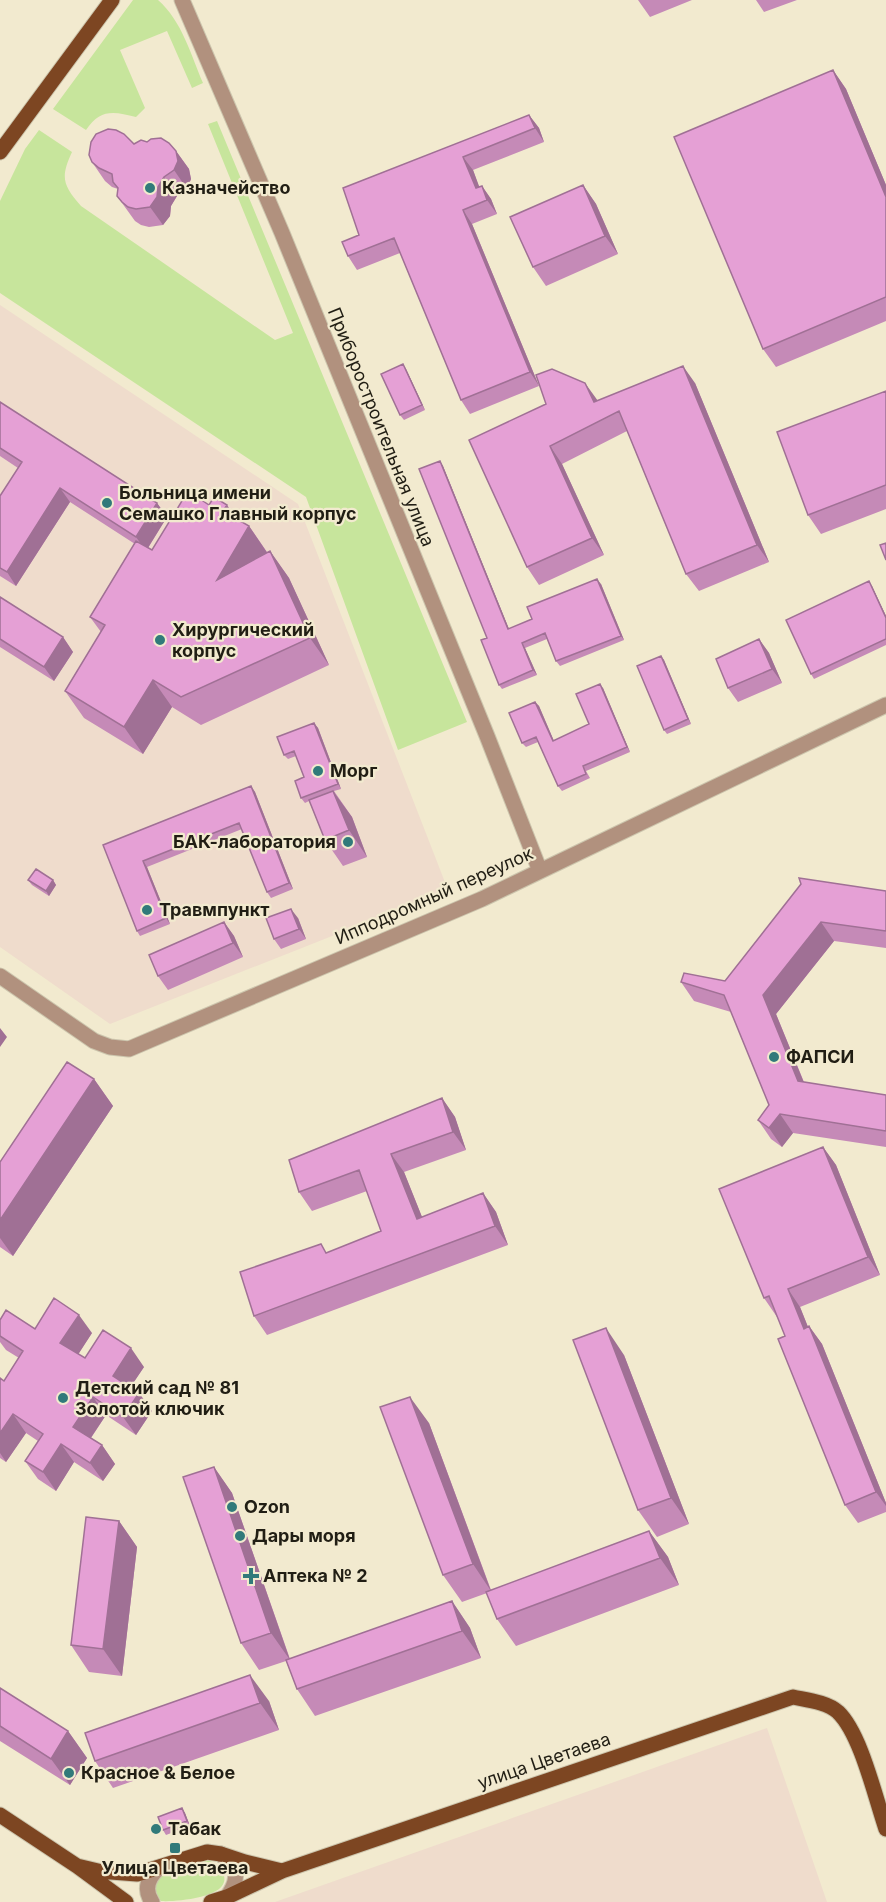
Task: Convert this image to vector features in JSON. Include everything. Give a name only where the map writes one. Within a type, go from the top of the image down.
[{"type":"main road","points":[[0,152],[112,0]]},
{"type":"main road","name":"улица Цветаева","points":[[211,1902],[227,1897],[282,1871],[793,1697],[818,1702],[836,1710],[854,1733],[886,1829]]},
{"type":"main road","points":[[0,1815],[126,1902]]},
{"type":"main road","points":[[76,1866],[98,1871],[137,1874],[207,1852],[282,1871]]},
{"type":"street","name":"Приборостроительная улица","points":[[182,0],[282,233],[540,871]]},
{"type":"street","name":"Ипподромный переулок","points":[[0,976],[94,1041],[110,1047],[129,1049],[453,911],[886,705]]},
{"type":"street","points":[[221,1854],[232,1864],[236,1873],[234,1888],[227,1897]]},
{"type":"street","points":[[152,1902],[147,1894],[147,1888],[149,1880],[160,1867]]},
{"type":"shaded area","points":[[0,305],[298,504],[448,890],[110,1024],[0,947]]},
{"type":"shaded area","points":[[767,1728],[827,1902],[275,1902]]},
{"type":"green space","points":[[133,0],[158,0],[166,8],[180,28],[203,83],[192,88],[167,31],[120,50],[145,108],[136,117],[114,113],[102,115],[96,118],[86,130],[53,109]]},
{"type":"green space","points":[[217,121],[467,722],[398,750],[306,497],[0,293],[0,201],[25,149],[39,130],[72,152],[66,168],[65,181],[81,206],[275,340],[293,333],[208,124]]},
{"type":"green space","points":[[203,1860],[211,1861],[223,1872],[224,1881],[221,1887],[196,1898],[161,1901],[155,1887],[161,1873]]},
{"type":"building","points":[[833,70],[886,197],[886,297],[763,349],[674,137]]},
{"type":"building","points":[[529,115],[535,128],[463,157],[476,188],[482,186],[487,200],[463,210],[530,372],[461,400],[394,238],[348,256],[342,242],[359,235],[343,188]]},
{"type":"building","name":"Казначейство","points":[[108,129],[124,134],[134,144],[141,140],[147,142],[161,138],[176,151],[178,161],[174,170],[164,177],[158,187],[157,197],[150,207],[136,209],[128,207],[117,196],[118,188],[113,182],[112,174],[92,162],[89,155],[91,142],[96,134]]},
{"type":"building","points":[[583,185],[605,236],[533,267],[510,217]]},
{"type":"building","points":[[403,364],[422,405],[400,415],[381,374]]},
{"type":"building","points":[[683,366],[757,545],[686,574],[619,411],[550,446],[592,538],[527,567],[469,440],[546,404],[536,375],[552,369],[585,383],[594,402]]},
{"type":"building","points":[[886,391],[886,485],[808,515],[777,432]]},
{"type":"building","name":"Больница имени Семашко Главный корпус","points":[[0,402],[157,503],[136,537],[60,488],[7,572],[0,568],[0,496],[22,462],[0,448]]},
{"type":"building","points":[[440,461],[508,629],[532,619],[527,607],[597,579],[621,636],[556,661],[545,633],[522,643],[533,670],[499,685],[481,640],[487,638],[419,469]]},
{"type":"building","points":[[188,491],[209,505],[214,497],[227,505],[223,511],[249,526],[217,580],[270,551],[310,638],[181,697],[153,680],[124,727],[65,691],[105,625],[90,617],[136,541],[152,550]]},
{"type":"building","points":[[886,543],[886,560],[880,545]]},
{"type":"building","points":[[869,581],[886,618],[886,639],[811,674],[786,620]]},
{"type":"building","points":[[0,597],[63,637],[44,667],[0,639]]},
{"type":"building","points":[[759,639],[772,669],[728,688],[716,659]]},
{"type":"building","points":[[661,656],[688,719],[664,730],[637,666]]},
{"type":"building","points":[[600,684],[627,747],[583,766],[586,774],[558,786],[536,737],[522,743],[509,713],[535,702],[553,741],[589,724],[576,694]]},
{"type":"building","name":"Морг","points":[[314,723],[338,784],[301,798],[295,781],[304,777],[294,751],[284,755],[277,737]]},
{"type":"building","points":[[251,786],[289,883],[267,892],[239,823],[143,861],[166,918],[137,931],[103,845]]},
{"type":"building","points":[[333,791],[349,830],[325,840],[309,800]]},
{"type":"building","points":[[36,869],[53,880],[46,891],[28,880]]},
{"type":"building","points":[[799,878],[886,891],[886,931],[821,922],[763,995],[798,1081],[886,1095],[886,1131],[780,1114],[769,1128],[758,1120],[769,1105],[724,995],[681,982],[684,973],[725,981],[801,884]]},
{"type":"building","points":[[291,909],[299,929],[274,939],[266,918]]},
{"type":"building","points":[[224,922],[233,943],[158,976],[149,955]]},
{"type":"building","points":[[67,1062],[94,1079],[0,1220],[0,1162]]},
{"type":"building","points":[[442,1098],[453,1132],[391,1154],[417,1219],[483,1193],[495,1226],[254,1316],[240,1272],[321,1244],[326,1253],[381,1231],[359,1170],[299,1192],[289,1160]]},
{"type":"building","points":[[823,1147],[868,1257],[788,1289],[804,1329],[809,1326],[876,1492],[845,1505],[778,1339],[785,1336],[769,1296],[764,1298],[719,1189]]},
{"type":"building","points":[[54,1298],[79,1315],[60,1343],[85,1358],[103,1330],[131,1348],[113,1376],[139,1393],[123,1417],[93,1397],[73,1427],[102,1445],[90,1463],[61,1444],[43,1472],[25,1461],[43,1434],[13,1414],[0,1433],[0,1378],[4,1381],[23,1351],[0,1336],[0,1320],[6,1310],[35,1329]]},
{"type":"building","points":[[606,1328],[671,1498],[638,1510],[573,1340]]},
{"type":"building","points":[[410,1397],[473,1564],[443,1575],[380,1407]]},
{"type":"building","points":[[214,1467],[271,1633],[241,1643],[183,1477]]},
{"type":"building","points":[[86,1517],[119,1521],[103,1649],[71,1645]]},
{"type":"building","points":[[649,1531],[660,1558],[497,1619],[486,1592]]},
{"type":"building","points":[[452,1601],[462,1631],[297,1689],[286,1660]]},
{"type":"building","points":[[250,1675],[260,1703],[95,1761],[85,1733]]},
{"type":"building","points":[[0,1688],[68,1731],[51,1759],[0,1726]]},
{"type":"building","points":[[182,1808],[187,1821],[163,1830],[158,1817]]},
{"type":"place","name":"Казначейство","points":[[150,188]]},
{"type":"place","name":"Больница имени Семашко Главный корпус","points":[[107,503]]},
{"type":"place","name":"Хирургический корпус","points":[[160,640]]},
{"type":"place","name":"Морг","points":[[318,771]]},
{"type":"place","name":"БАК-лаборатория","points":[[348,842]]},
{"type":"place","name":"Травмпункт","points":[[147,910]]},
{"type":"place","name":"ФАПСИ","points":[[774,1057]]},
{"type":"place","name":"Детский сад № 81 Золотой ключик","points":[[63,1398]]},
{"type":"place","name":"Ozon","points":[[232,1507]]},
{"type":"place","name":"Дары моря","points":[[240,1536]]},
{"type":"place","name":"Аптека № 2","points":[[251,1576]]},
{"type":"place","name":"Красное & Белое","points":[[69,1773]]},
{"type":"place","name":"Табак","points":[[156,1829]]},
{"type":"place","name":"Улица Цветаева","points":[[175,1848]]}]
